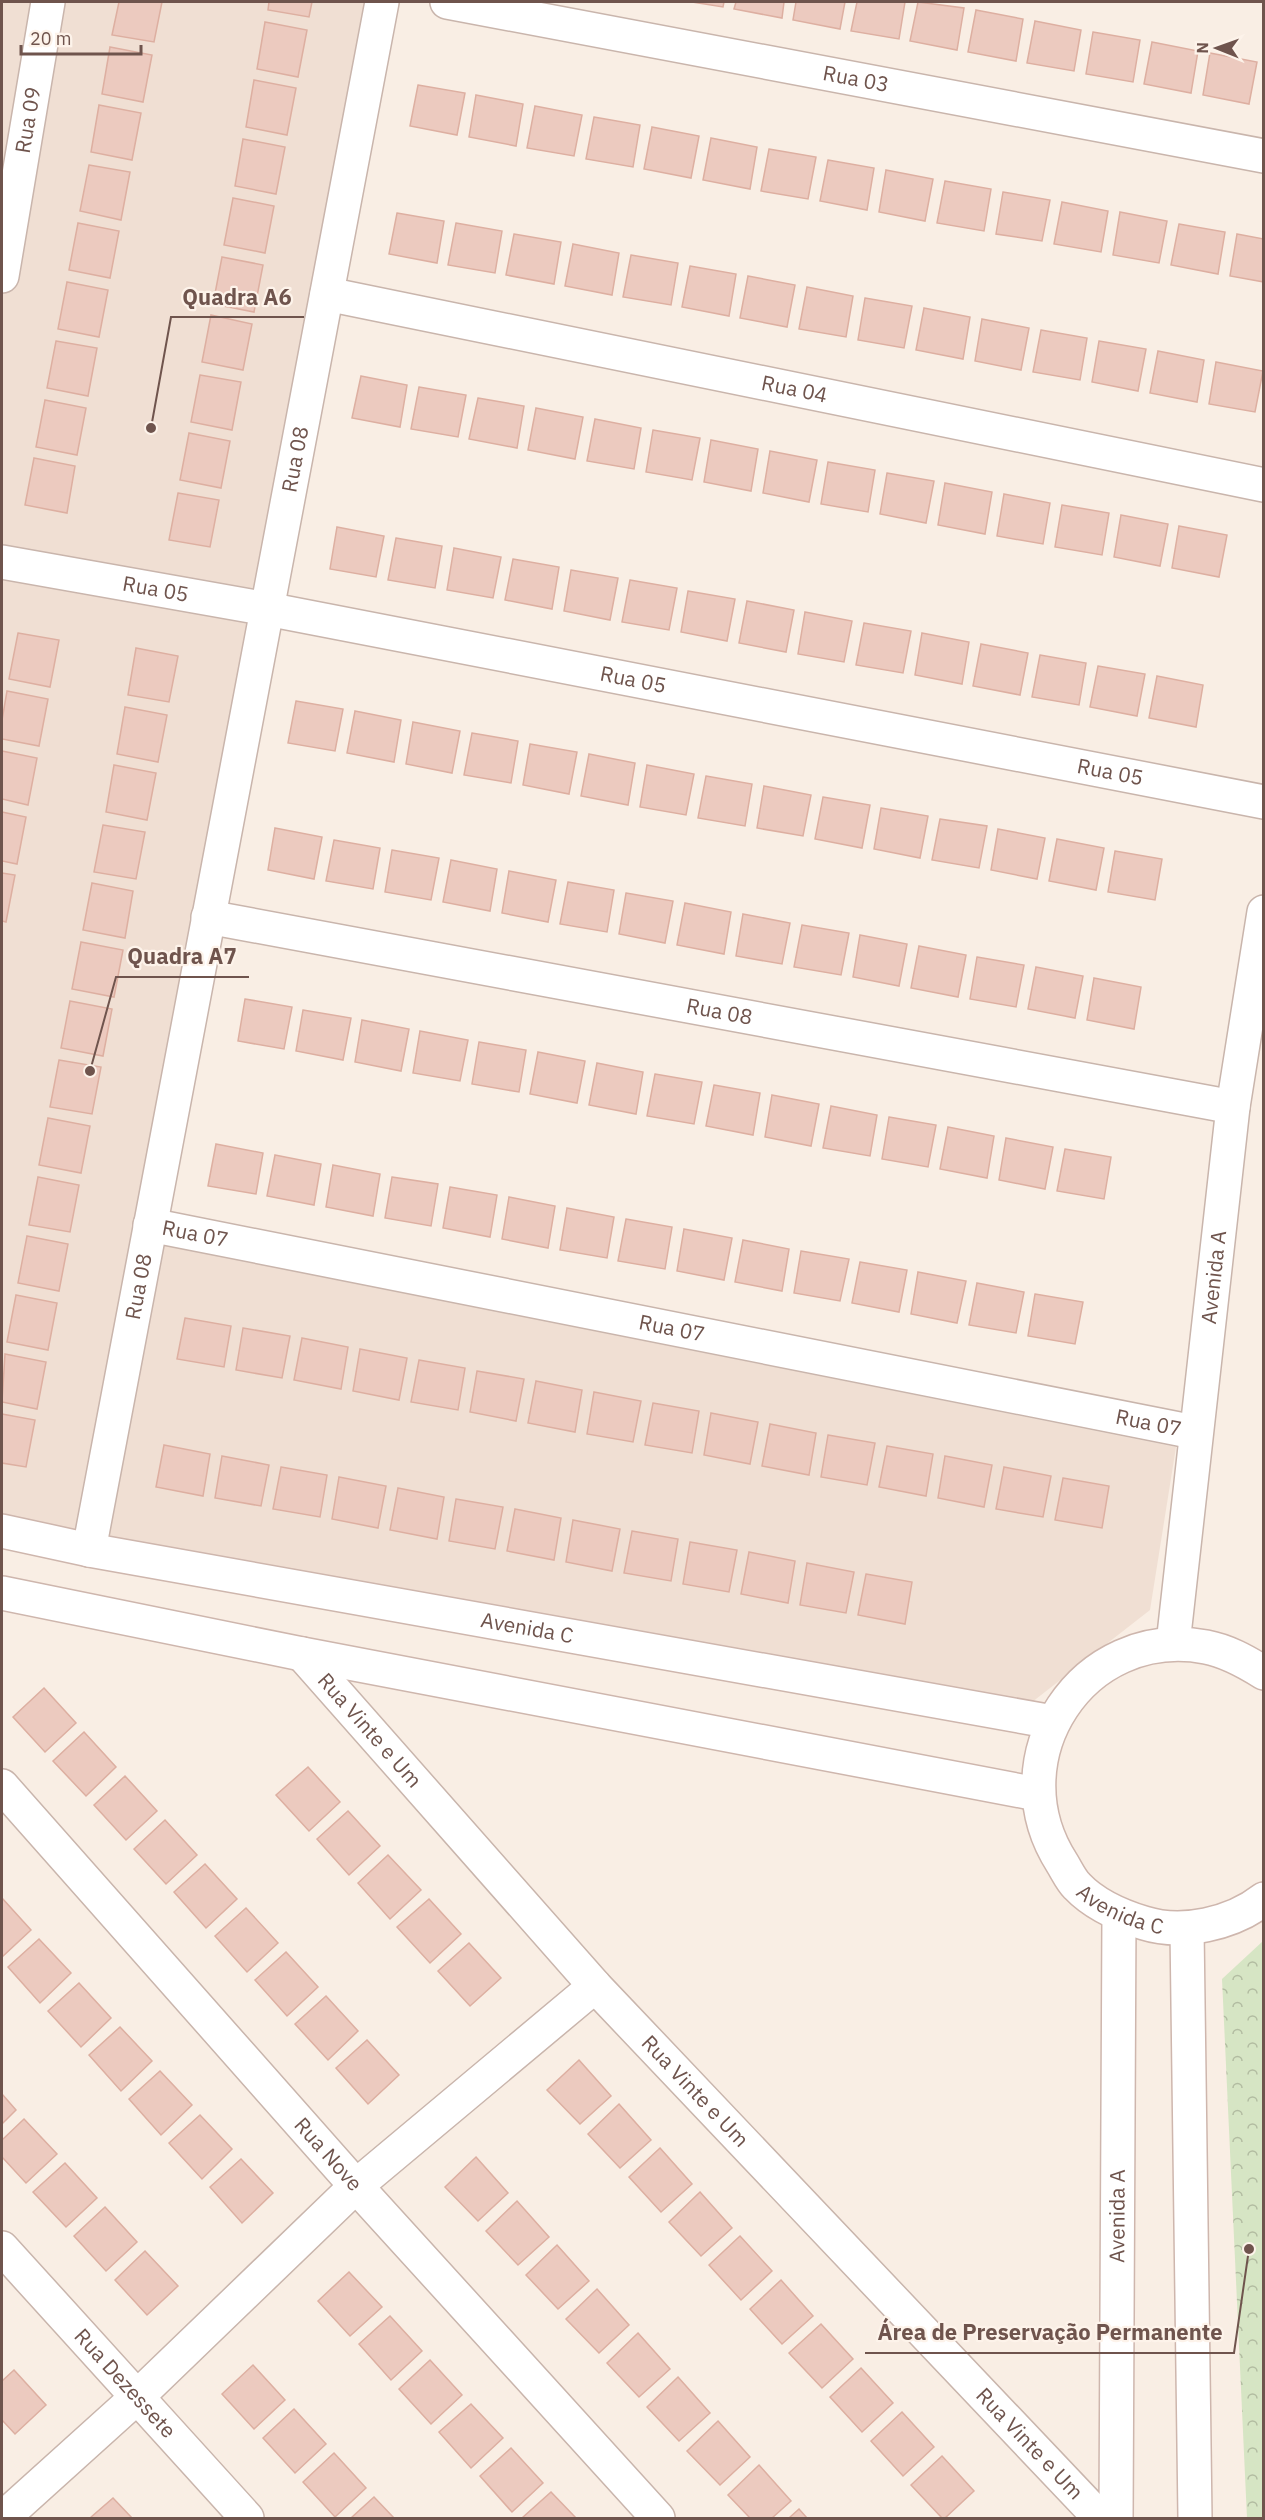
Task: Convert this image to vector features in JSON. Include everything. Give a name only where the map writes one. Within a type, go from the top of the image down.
[{"type":"street","name":"Rua 09","points":[[2,276],[48,2]]},
{"type":"street","name":"Rua 08","points":[[89,1550],[382,2]]},
{"type":"street","name":"Rua 03","points":[[447,2],[1263,156]]},
{"type":"street","name":"Rua 04","points":[[327,294],[1263,485]]},
{"type":"street","name":"Rua 05","points":[[2,562],[267,609],[1263,802]]},
{"type":"street","name":"Avenida A","points":[[1173,1644],[1194,1432],[1233,1107],[1263,912]]},
{"type":"street","name":"Rua 08","points":[[208,917],[1233,1107]]},
{"type":"street","name":"Rua 07","points":[[150,1225],[1194,1432]]},
{"type":"street","name":"Avenida C","points":[[2,1531],[89,1550],[1053,1722]]},
{"type":"street","points":[[2,1593],[302,1654],[1037,1794]]},
{"type":"street","name":"Avenida C","points":[[1263,1673],[1238,1656],[1206,1647],[1173,1644],[1136,1651],[1102,1666],[1074,1691],[1053,1722],[1040,1756],[1037,1794],[1049,1843],[1077,1886],[1119,1916],[1160,1928],[1187,1929],[1248,1911],[1263,1899]]},
{"type":"street","name":"Rua Vinte e Um","points":[[302,1654],[595,1986],[1100,2518]]},
{"type":"street","name":"Rua Nove","points":[[2,1786],[356,2186],[658,2518]]},
{"type":"street","name":"Avenida A","points":[[1116,2518],[1119,1916]]},
{"type":"street","points":[[1187,1929],[1195,2518]]},
{"type":"street","points":[[3,2518],[136,2398],[356,2186],[595,1986]]},
{"type":"street","name":"Rua Dezessete","points":[[2,2248],[247,2518]]},
{"type":"shaded area","points":[[2,2],[382,2],[89,1550],[2,1531]]},
{"type":"shaded area","points":[[160,1244],[1176,1447],[1150,1610],[1027,1706],[99,1538]]},
{"type":"green space","points":[[1263,1941],[1264,2518],[1247,2518],[1222,1979]]},
{"type":"building","points":[[119,2],[162,2],[154,42],[112,35]]},
{"type":"building","points":[[269,2],[312,2],[309,17],[268,10]]},
{"type":"building","points":[[692,2],[724,2],[723,7]]},
{"type":"building","points":[[736,2],[784,2],[782,18],[734,9]]},
{"type":"building","points":[[796,2],[845,2],[840,29],[793,20]]},
{"type":"building","points":[[857,2],[905,2],[899,39],[851,31]]},
{"type":"building","points":[[918,2],[964,8],[957,50],[910,41]]},
{"type":"building","points":[[976,10],[1023,19],[1016,61],[968,52]]},
{"type":"building","points":[[1035,21],[1081,30],[1074,71],[1027,63]]},
{"type":"building","points":[[265,22],[307,30],[298,77],[257,69]]},
{"type":"building","points":[[1093,32],[1140,40],[1133,82],[1086,74]]},
{"type":"building","points":[[1152,42],[1198,51],[1191,93],[1144,84]]},
{"type":"building","points":[[110,47],[152,55],[143,102],[102,94]]},
{"type":"building","points":[[1210,53],[1257,62],[1249,104],[1203,95]]},
{"type":"building","points":[[254,80],[296,88],[287,135],[246,127]]},
{"type":"building","points":[[418,85],[465,93],[457,135],[410,126]]},
{"type":"building","points":[[476,95],[523,104],[516,146],[469,137]]},
{"type":"building","points":[[99,105],[141,113],[132,160],[91,152]]},
{"type":"building","points":[[535,106],[582,115],[574,156],[527,148]]},
{"type":"building","points":[[594,117],[640,125],[633,167],[586,159]]},
{"type":"building","points":[[652,127],[699,136],[691,178],[644,169]]},
{"type":"building","points":[[711,138],[757,147],[750,189],[703,180]]},
{"type":"building","points":[[243,139],[285,147],[276,194],[235,186]]},
{"type":"building","points":[[769,149],[816,157],[808,199],[761,191]]},
{"type":"building","points":[[828,160],[874,168],[867,210],[820,201]]},
{"type":"building","points":[[89,165],[130,172],[121,220],[80,211]]},
{"type":"building","points":[[886,170],[933,179],[925,221],[879,212]]},
{"type":"building","points":[[945,181],[991,189],[984,231],[937,223]]},
{"type":"building","points":[[1003,192],[1050,200],[1042,241],[996,234]]},
{"type":"building","points":[[233,198],[274,206],[265,253],[224,245]]},
{"type":"building","points":[[1062,202],[1108,211],[1101,252],[1054,244]]},
{"type":"building","points":[[1120,212],[1167,221],[1159,263],[1113,255]]},
{"type":"building","points":[[397,213],[444,221],[437,263],[389,254]]},
{"type":"building","points":[[78,223],[119,231],[110,278],[69,270]]},
{"type":"building","points":[[456,223],[502,231],[495,273],[448,265]]},
{"type":"building","points":[[1179,224],[1225,232],[1218,274],[1171,265]]},
{"type":"building","points":[[514,234],[561,242],[554,284],[506,275]]},
{"type":"building","points":[[1237,234],[1264,239],[1264,282],[1230,276]]},
{"type":"building","points":[[573,244],[619,253],[612,295],[565,286]]},
{"type":"building","points":[[631,255],[678,263],[671,305],[623,297]]},
{"type":"building","points":[[222,257],[263,265],[254,312],[213,304]]},
{"type":"building","points":[[690,266],[736,274],[729,316],[682,307]]},
{"type":"building","points":[[748,276],[795,285],[787,327],[740,318]]},
{"type":"building","points":[[67,282],[108,290],[99,337],[58,329]]},
{"type":"building","points":[[807,287],[853,296],[846,337],[799,329]]},
{"type":"building","points":[[865,298],[912,306],[904,348],[858,340]]},
{"type":"building","points":[[924,308],[970,317],[963,359],[916,350]]},
{"type":"building","points":[[211,315],[252,324],[243,370],[202,362]]},
{"type":"building","points":[[982,319],[1029,328],[1021,370],[975,361]]},
{"type":"building","points":[[1041,330],[1087,338],[1080,380],[1033,372]]},
{"type":"building","points":[[56,341],[97,348],[88,396],[47,388]]},
{"type":"building","points":[[1099,341],[1146,349],[1138,391],[1092,382]]},
{"type":"building","points":[[1158,351],[1204,360],[1197,402],[1150,393]]},
{"type":"building","points":[[1216,362],[1263,371],[1255,412],[1209,404]]},
{"type":"building","points":[[200,375],[241,382],[232,430],[191,422]]},
{"type":"building","points":[[361,376],[407,385],[400,427],[352,418]]},
{"type":"building","points":[[419,387],[466,395],[458,437],[411,429]]},
{"type":"building","points":[[478,398],[524,406],[517,448],[469,439]]},
{"type":"building","points":[[45,400],[86,408],[77,455],[36,447]]},
{"type":"building","points":[[536,408],[583,417],[575,459],[528,450]]},
{"type":"building","points":[[595,419],[641,428],[634,469],[587,461]]},
{"type":"building","points":[[653,430],[700,438],[692,480],[646,472]]},
{"type":"building","points":[[189,433],[230,441],[221,488],[180,480]]},
{"type":"building","points":[[711,440],[758,449],[751,491],[704,482]]},
{"type":"building","points":[[770,451],[817,460],[809,502],[763,493]]},
{"type":"building","points":[[34,458],[75,466],[67,513],[25,505]]},
{"type":"building","points":[[828,462],[875,470],[868,512],[821,504]]},
{"type":"building","points":[[887,473],[934,481],[926,523],[880,514]]},
{"type":"building","points":[[945,483],[992,492],[985,534],[938,525]]},
{"type":"building","points":[[178,493],[219,500],[210,547],[169,540]]},
{"type":"building","points":[[1004,494],[1050,503],[1043,544],[997,536]]},
{"type":"building","points":[[1062,505],[1109,513],[1102,555],[1055,547]]},
{"type":"building","points":[[1121,515],[1168,524],[1160,566],[1114,557]]},
{"type":"building","points":[[1179,526],[1227,535],[1219,577],[1172,568]]},
{"type":"building","points":[[337,527],[384,536],[376,577],[330,569]]},
{"type":"building","points":[[396,538],[442,546],[435,588],[388,580]]},
{"type":"building","points":[[454,548],[501,557],[493,598],[447,590]]},
{"type":"building","points":[[513,559],[559,567],[552,609],[505,600]]},
{"type":"building","points":[[571,570],[618,578],[610,620],[564,611]]},
{"type":"building","points":[[630,580],[677,588],[669,630],[622,622]]},
{"type":"building","points":[[688,591],[735,599],[727,641],[681,632]]},
{"type":"building","points":[[747,601],[794,610],[786,652],[739,643]]},
{"type":"building","points":[[805,612],[852,621],[844,662],[798,654]]},
{"type":"building","points":[[864,623],[911,631],[903,673],[856,665]]},
{"type":"building","points":[[18,633],[59,640],[50,687],[9,679]]},
{"type":"building","points":[[922,633],[969,642],[962,684],[915,675]]},
{"type":"building","points":[[981,644],[1028,653],[1020,695],[973,686]]},
{"type":"building","points":[[136,648],[178,656],[169,702],[128,695]]},
{"type":"building","points":[[1040,655],[1086,663],[1079,705],[1032,697]]},
{"type":"building","points":[[1098,666],[1145,674],[1137,716],[1090,707]]},
{"type":"building","points":[[1157,676],[1203,685],[1196,727],[1149,718]]},
{"type":"building","points":[[7,691],[48,699],[39,746],[2,739],[2,720]]},
{"type":"building","points":[[296,701],[343,709],[335,751],[288,743]]},
{"type":"building","points":[[125,707],[167,715],[158,762],[117,754]]},
{"type":"building","points":[[355,711],[401,720],[394,762],[347,753]]},
{"type":"building","points":[[413,722],[460,731],[452,773],[406,764]]},
{"type":"building","points":[[472,733],[518,741],[511,783],[464,775]]},
{"type":"building","points":[[530,744],[577,752],[569,794],[523,785]]},
{"type":"building","points":[[2,751],[37,758],[28,805],[2,799]]},
{"type":"building","points":[[589,754],[635,763],[628,805],[581,796]]},
{"type":"building","points":[[114,765],[156,773],[147,820],[106,812]]},
{"type":"building","points":[[647,765],[694,774],[686,815],[640,807]]},
{"type":"building","points":[[706,776],[752,784],[745,826],[698,818]]},
{"type":"building","points":[[764,786],[811,795],[803,836],[757,828]]},
{"type":"building","points":[[823,797],[870,805],[862,848],[815,839]]},
{"type":"building","points":[[881,808],[928,816],[920,858],[874,849]]},
{"type":"building","points":[[2,812],[26,817],[17,864],[2,861]]},
{"type":"building","points":[[940,819],[987,826],[979,868],[932,860]]},
{"type":"building","points":[[103,825],[145,832],[136,879],[94,872]]},
{"type":"building","points":[[275,828],[322,837],[314,879],[268,870]]},
{"type":"building","points":[[998,829],[1045,838],[1037,879],[991,870]]},
{"type":"building","points":[[1057,839],[1104,848],[1096,890],[1049,881]]},
{"type":"building","points":[[334,840],[380,848],[373,889],[326,881]]},
{"type":"building","points":[[392,850],[439,858],[431,900],[385,892]]},
{"type":"building","points":[[1115,851],[1162,859],[1155,900],[1108,892]]},
{"type":"building","points":[[451,860],[497,869],[490,911],[443,902]]},
{"type":"building","points":[[509,871],[556,880],[548,922],[502,913]]},
{"type":"building","points":[[2,873],[15,875],[6,922],[2,921]]},
{"type":"building","points":[[568,882],[614,890],[607,932],[560,924]]},
{"type":"building","points":[[92,883],[133,891],[125,938],[83,930]]},
{"type":"building","points":[[626,893],[673,901],[665,943],[619,934]]},
{"type":"building","points":[[685,903],[731,912],[724,954],[677,945]]},
{"type":"building","points":[[743,914],[790,923],[782,964],[736,956]]},
{"type":"building","points":[[802,925],[849,933],[841,975],[794,967]]},
{"type":"building","points":[[860,935],[907,944],[899,986],[853,977]]},
{"type":"building","points":[[81,942],[123,950],[114,997],[72,989]]},
{"type":"building","points":[[919,946],[966,955],[958,997],[911,988]]},
{"type":"building","points":[[977,957],[1024,965],[1016,1007],[970,999]]},
{"type":"building","points":[[1036,967],[1083,976],[1075,1018],[1028,1009]]},
{"type":"building","points":[[1094,978],[1141,987],[1134,1029],[1087,1020]]},
{"type":"building","points":[[245,999],[292,1007],[284,1049],[238,1041]]},
{"type":"building","points":[[70,1001],[112,1009],[103,1056],[61,1048]]},
{"type":"building","points":[[303,1010],[351,1018],[343,1060],[296,1051]]},
{"type":"building","points":[[362,1020],[409,1029],[401,1071],[355,1062]]},
{"type":"building","points":[[420,1031],[468,1040],[460,1081],[413,1073]]},
{"type":"building","points":[[479,1042],[526,1050],[519,1092],[472,1084]]},
{"type":"building","points":[[538,1052],[585,1061],[577,1103],[530,1094]]},
{"type":"building","points":[[59,1060],[101,1067],[92,1114],[50,1107]]},
{"type":"building","points":[[597,1063],[643,1072],[636,1114],[589,1105]]},
{"type":"building","points":[[655,1074],[702,1082],[694,1124],[647,1116]]},
{"type":"building","points":[[714,1085],[760,1093],[753,1135],[706,1126]]},
{"type":"building","points":[[772,1095],[819,1104],[811,1146],[765,1137]]},
{"type":"building","points":[[831,1106],[877,1115],[870,1156],[823,1148]]},
{"type":"building","points":[[889,1117],[936,1125],[928,1167],[882,1159]]},
{"type":"building","points":[[48,1118],[90,1126],[81,1173],[39,1165]]},
{"type":"building","points":[[948,1127],[994,1136],[987,1178],[940,1169]]},
{"type":"building","points":[[1006,1138],[1053,1147],[1045,1189],[999,1180]]},
{"type":"building","points":[[216,1144],[263,1153],[256,1194],[208,1186]]},
{"type":"building","points":[[1065,1149],[1111,1157],[1104,1199],[1057,1191]]},
{"type":"building","points":[[275,1155],[321,1164],[314,1205],[267,1196]]},
{"type":"building","points":[[333,1165],[380,1174],[373,1216],[326,1207]]},
{"type":"building","points":[[38,1177],[79,1185],[70,1232],[29,1225]]},
{"type":"building","points":[[392,1177],[438,1184],[431,1226],[385,1218]]},
{"type":"building","points":[[450,1187],[497,1195],[490,1237],[443,1228]]},
{"type":"building","points":[[509,1197],[555,1206],[548,1248],[502,1239]]},
{"type":"building","points":[[567,1208],[614,1217],[607,1258],[560,1250]]},
{"type":"building","points":[[626,1219],[672,1227],[665,1269],[618,1261]]},
{"type":"building","points":[[684,1229],[732,1238],[724,1280],[677,1271]]},
{"type":"building","points":[[27,1236],[68,1244],[59,1291],[18,1283]]},
{"type":"building","points":[[743,1240],[789,1249],[782,1291],[735,1282]]},
{"type":"building","points":[[801,1251],[849,1259],[840,1301],[794,1293]]},
{"type":"building","points":[[860,1262],[907,1270],[899,1312],[852,1303]]},
{"type":"building","points":[[918,1272],[966,1281],[957,1323],[911,1314]]},
{"type":"building","points":[[977,1283],[1024,1292],[1016,1333],[969,1325]]},
{"type":"building","points":[[1035,1294],[1083,1302],[1075,1344],[1028,1336]]},
{"type":"building","points":[[16,1295],[57,1303],[48,1350],[7,1342]]},
{"type":"building","points":[[185,1318],[231,1326],[224,1367],[177,1359]]},
{"type":"building","points":[[243,1328],[290,1336],[282,1378],[236,1370]]},
{"type":"building","points":[[302,1338],[348,1347],[341,1389],[294,1380]]},
{"type":"building","points":[[360,1349],[407,1358],[399,1400],[353,1391]]},
{"type":"building","points":[[5,1354],[46,1362],[37,1409],[2,1402]]},
{"type":"building","points":[[419,1360],[465,1368],[458,1410],[411,1402]]},
{"type":"building","points":[[477,1371],[524,1379],[516,1421],[470,1412]]},
{"type":"building","points":[[536,1381],[582,1390],[575,1432],[528,1423]]},
{"type":"building","points":[[594,1392],[641,1401],[633,1442],[587,1434]]},
{"type":"building","points":[[653,1403],[699,1411],[692,1453],[645,1445]]},
{"type":"building","points":[[711,1413],[758,1422],[750,1464],[704,1455]]},
{"type":"building","points":[[2,1414],[35,1420],[26,1467],[2,1463]]},
{"type":"building","points":[[770,1424],[816,1433],[809,1475],[762,1466]]},
{"type":"building","points":[[828,1435],[875,1443],[867,1485],[821,1477]]},
{"type":"building","points":[[164,1445],[210,1454],[203,1496],[156,1487]]},
{"type":"building","points":[[887,1446],[933,1454],[926,1496],[879,1487]]},
{"type":"building","points":[[222,1456],[269,1465],[261,1506],[215,1498]]},
{"type":"building","points":[[945,1456],[992,1465],[984,1507],[938,1498]]},
{"type":"building","points":[[281,1467],[327,1475],[320,1517],[273,1509]]},
{"type":"building","points":[[1004,1467],[1051,1476],[1043,1517],[996,1509]]},
{"type":"building","points":[[339,1477],[386,1486],[378,1528],[332,1519]]},
{"type":"building","points":[[1063,1478],[1109,1486],[1102,1528],[1055,1520]]},
{"type":"building","points":[[398,1488],[444,1497],[437,1539],[390,1530]]},
{"type":"building","points":[[456,1499],[503,1507],[495,1549],[449,1541]]},
{"type":"building","points":[[515,1509],[561,1518],[554,1560],[507,1551]]},
{"type":"building","points":[[573,1520],[620,1529],[612,1571],[566,1562]]},
{"type":"building","points":[[632,1531],[678,1539],[671,1581],[624,1573]]},
{"type":"building","points":[[690,1542],[737,1550],[729,1592],[683,1584]]},
{"type":"building","points":[[749,1552],[795,1561],[788,1603],[741,1594]]},
{"type":"building","points":[[807,1563],[854,1572],[846,1613],[800,1605]]},
{"type":"building","points":[[866,1574],[912,1582],[905,1624],[858,1615]]},
{"type":"building","points":[[44,1688],[76,1723],[45,1752],[13,1717]]},
{"type":"building","points":[[84,1732],[116,1767],[86,1796],[53,1761]]},
{"type":"building","points":[[308,1767],[340,1802],[309,1831],[276,1795]]},
{"type":"building","points":[[125,1776],[157,1811],[126,1840],[94,1805]]},
{"type":"building","points":[[348,1811],[380,1846],[349,1875],[317,1839]]},
{"type":"building","points":[[165,1820],[197,1855],[166,1884],[134,1849]]},
{"type":"building","points":[[388,1855],[421,1890],[390,1919],[358,1883]]},
{"type":"building","points":[[205,1864],[237,1899],[206,1928],[174,1892]]},
{"type":"building","points":[[2,1898],[31,1930],[2,1957]]},
{"type":"building","points":[[429,1899],[461,1934],[430,1963],[397,1927]]},
{"type":"building","points":[[246,1908],[278,1943],[247,1972],[215,1936]]},
{"type":"building","points":[[39,1939],[71,1973],[40,2003],[8,1967]]},
{"type":"building","points":[[469,1943],[501,1978],[470,2006],[438,1971]]},
{"type":"building","points":[[286,1952],[318,1987],[287,2016],[255,1980]]},
{"type":"building","points":[[79,1983],[111,2018],[81,2047],[48,2011]]},
{"type":"building","points":[[326,1996],[358,2031],[328,2060],[295,2024]]},
{"type":"building","points":[[120,2027],[152,2061],[121,2091],[89,2055]]},
{"type":"building","points":[[367,2040],[399,2075],[368,2104],[336,2068]]},
{"type":"building","points":[[579,2060],[611,2096],[580,2124],[547,2090]]},
{"type":"building","points":[[160,2071],[192,2105],[161,2135],[129,2099]]},
{"type":"building","points":[[2,2094],[16,2110],[2,2124]]},
{"type":"building","points":[[619,2104],[651,2140],[620,2168],[588,2134]]},
{"type":"building","points":[[200,2115],[232,2149],[202,2179],[169,2143]]},
{"type":"building","points":[[24,2119],[57,2154],[26,2183],[2,2157],[2,2140]]},
{"type":"building","points":[[660,2148],[692,2184],[661,2212],[629,2177]]},
{"type":"building","points":[[476,2157],[508,2193],[478,2221],[445,2187]]},
{"type":"building","points":[[241,2159],[273,2193],[242,2223],[210,2187]]},
{"type":"building","points":[[65,2163],[97,2198],[66,2227],[33,2192]]},
{"type":"building","points":[[700,2192],[732,2228],[701,2256],[669,2222]]},
{"type":"building","points":[[517,2201],[549,2237],[518,2265],[486,2231]]},
{"type":"building","points":[[105,2207],[137,2242],[106,2271],[74,2236]]},
{"type":"building","points":[[740,2236],[772,2271],[741,2300],[709,2265]]},
{"type":"building","points":[[557,2245],[589,2281],[558,2309],[526,2275]]},
{"type":"building","points":[[145,2251],[178,2286],[147,2315],[115,2280]]},
{"type":"building","points":[[349,2272],[382,2307],[350,2336],[318,2301]]},
{"type":"building","points":[[781,2280],[813,2316],[782,2344],[750,2309]]},
{"type":"building","points":[[597,2289],[629,2325],[599,2353],[566,2319]]},
{"type":"building","points":[[390,2316],[422,2351],[391,2380],[359,2344]]},
{"type":"building","points":[[821,2324],[853,2359],[822,2388],[789,2353]]},
{"type":"building","points":[[638,2333],[670,2369],[639,2397],[607,2363]]},
{"type":"building","points":[[430,2360],[462,2395],[431,2424],[399,2389]]},
{"type":"building","points":[[253,2365],[285,2400],[254,2429],[222,2394]]},
{"type":"building","points":[[861,2368],[893,2403],[862,2432],[830,2397]]},
{"type":"building","points":[[14,2370],[46,2405],[15,2434],[2,2420],[2,2381]]},
{"type":"building","points":[[678,2377],[710,2413],[679,2441],[647,2407]]},
{"type":"building","points":[[471,2404],[503,2438],[471,2468],[439,2432]]},
{"type":"building","points":[[294,2409],[326,2444],[295,2473],[263,2438]]},
{"type":"building","points":[[902,2412],[934,2447],[903,2476],[871,2441]]},
{"type":"building","points":[[718,2421],[750,2457],[720,2485],[687,2451]]},
{"type":"building","points":[[511,2448],[543,2483],[512,2512],[480,2476]]},
{"type":"building","points":[[334,2453],[366,2488],[335,2517],[303,2482]]},
{"type":"building","points":[[942,2456],[974,2491],[945,2518],[942,2518],[911,2485]]},
{"type":"building","points":[[759,2465],[791,2501],[772,2518],[750,2518],[728,2495]]},
{"type":"building","points":[[551,2492],[576,2518],[522,2518]]},
{"type":"building","points":[[374,2497],[394,2518],[351,2518]]},
{"type":"building","points":[[113,2498],[132,2518],[90,2518]]},
{"type":"building","points":[[799,2509],[807,2518],[789,2518]]},
{"type":"place","name":"Quadra A6","points":[[151,428]]},
{"type":"place","name":"Quadra A7","points":[[90,1071]]},
{"type":"place","name":"Área de Preservação Permanente","points":[[1249,2249]]}]
